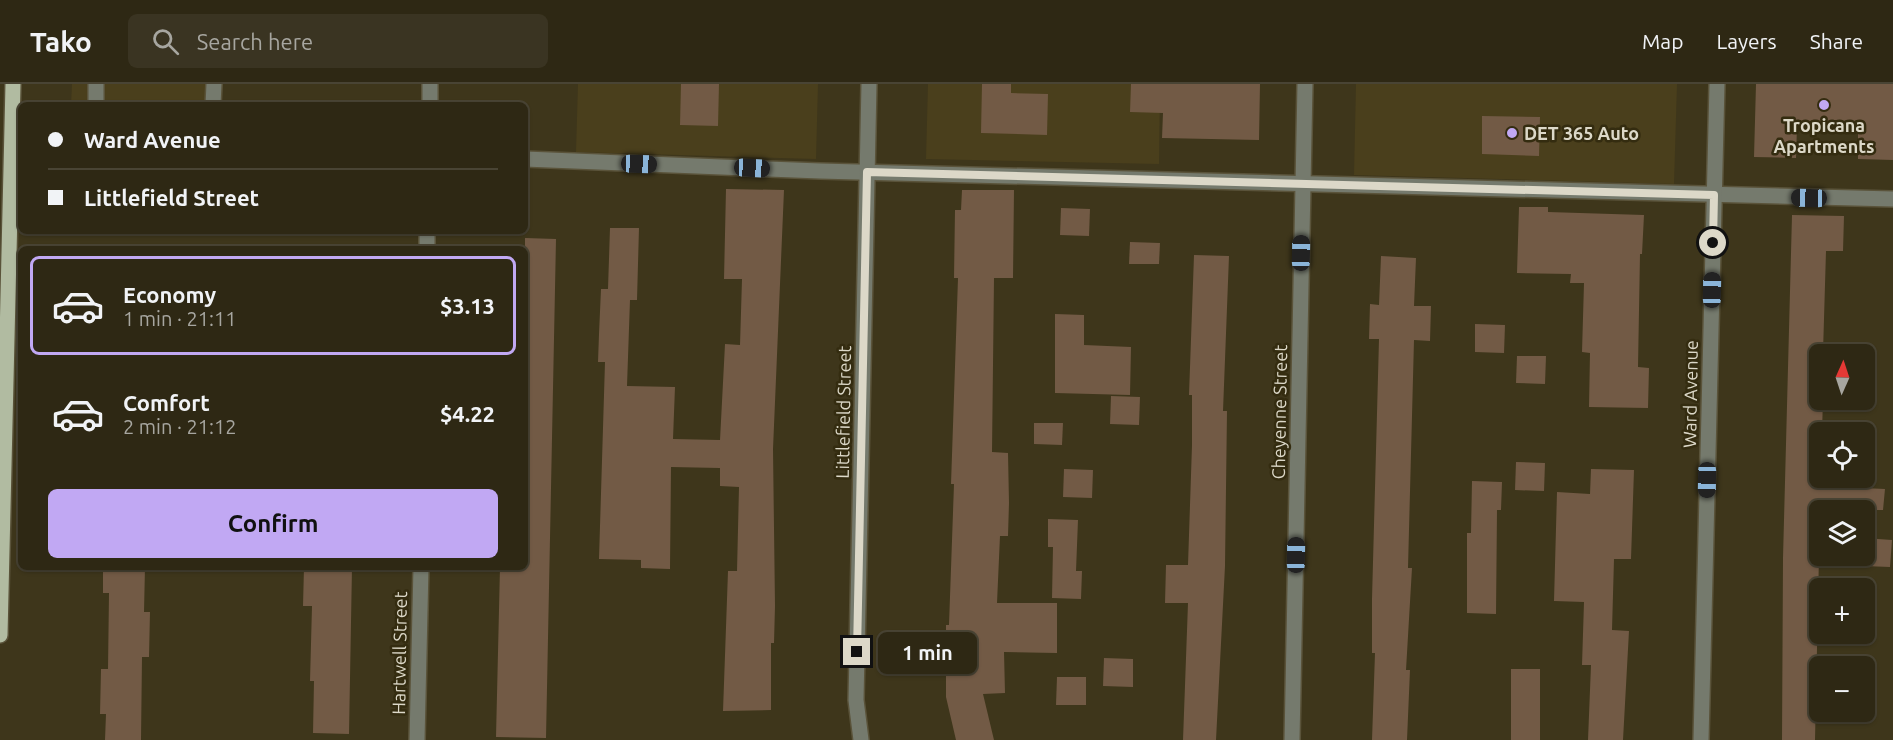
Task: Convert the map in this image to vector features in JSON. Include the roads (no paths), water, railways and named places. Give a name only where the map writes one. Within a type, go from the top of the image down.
[{"type":"main road","points":[[0,635],[16,184],[13,84]]},
{"type":"street","points":[[96,84],[96,102]]},
{"type":"street","points":[[213,102],[214,84]]},
{"type":"street","points":[[430,84],[430,102]]},
{"type":"street","name":"Littlefield Street","points":[[861,740],[856,700],[869,84]]},
{"type":"street","name":"Cheyenne Street","points":[[1292,740],[1305,84]]},
{"type":"street","name":"Ward Avenue","points":[[1701,740],[1717,84]]},
{"type":"street","points":[[528,159],[867,172],[1893,199]]},
{"type":"street","name":"Hartwell Street","points":[[417,740],[421,570]]},
{"type":"place","name":"Tropicana Apartments","points":[[1824,105]]},
{"type":"place","name":"DET 365 Auto","points":[[1512,133]]}]
